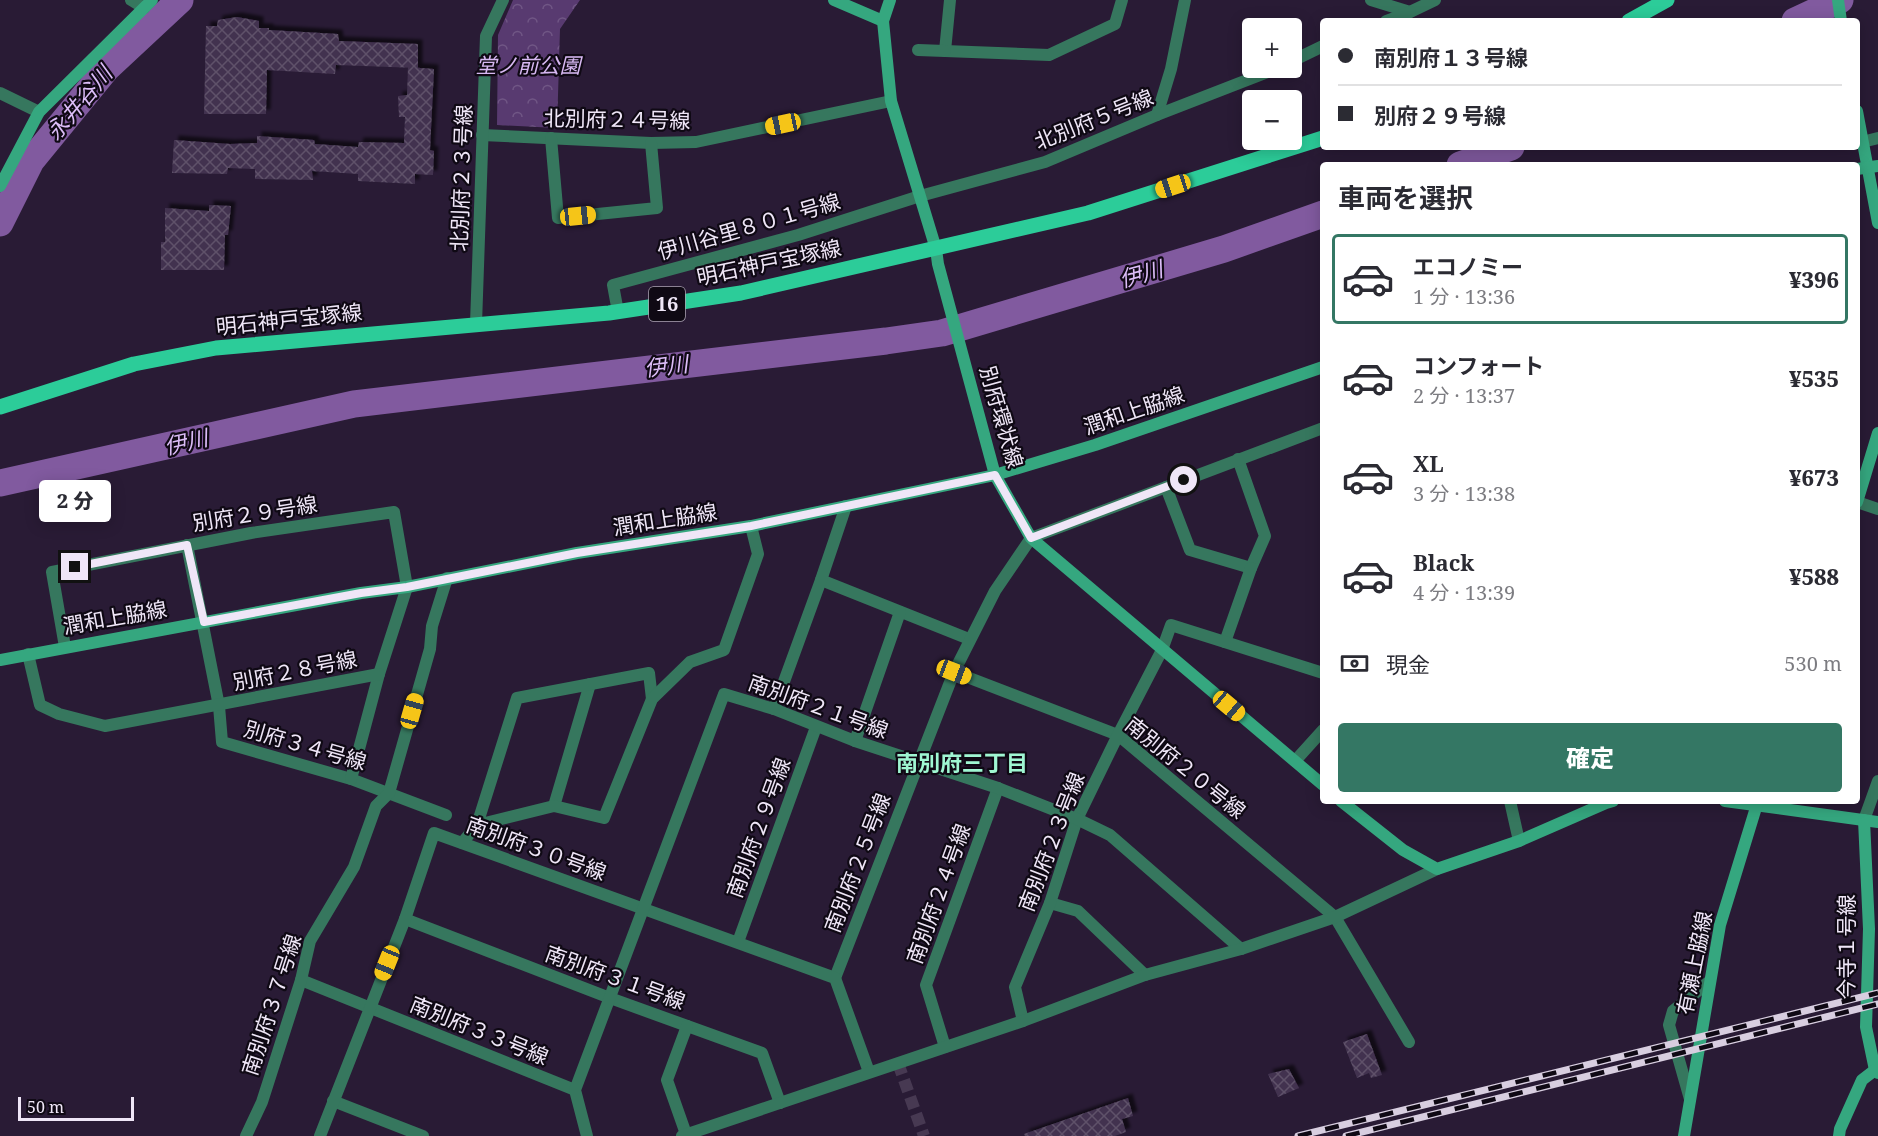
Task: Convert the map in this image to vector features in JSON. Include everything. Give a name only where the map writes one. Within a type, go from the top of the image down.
[{"type":"main road","points":[[1634,18],[1667,0]]},
{"type":"main road","name":"明石神戸宝塚線","points":[[0,406],[134,364],[216,348],[618,312],[741,293],[937,256],[1088,213],[1320,139]]},
{"type":"street","points":[[131,0],[148,4]]},
{"type":"street","name":"北別府２３号線","points":[[476,324],[486,36],[503,0]]},
{"type":"street","points":[[834,0],[883,21]]},
{"type":"street","name":"別府環状線","points":[[890,0],[883,21],[891,101],[937,256],[995,475],[1031,538],[1320,782]]},
{"type":"street","points":[[945,51],[950,0]]},
{"type":"street","points":[[918,50],[1049,55],[1115,24],[1122,0]]},
{"type":"street","points":[[1157,115],[1171,69],[1185,0]]},
{"type":"street","points":[[1371,0],[1410,12]]},
{"type":"street","points":[[1394,18],[1434,0]]},
{"type":"street","points":[[1838,0],[1841,18]]},
{"type":"street","points":[[0,186],[39,112],[148,4]]},
{"type":"street","points":[[1302,56],[1320,47]]},
{"type":"street","name":"北別府５号線","points":[[920,196],[1045,162],[1252,78]]},
{"type":"street","points":[[0,93],[39,112]]},
{"type":"street","name":"北別府２４号線","points":[[482,135],[651,143],[696,142],[891,101]]},
{"type":"street","points":[[1860,130],[1878,223]]},
{"type":"street","points":[[551,138],[558,218],[657,208],[651,143]]},
{"type":"street","points":[[1862,142],[1878,138]]},
{"type":"street","name":"伊川谷里８０１号線","points":[[618,312],[613,285],[798,235],[920,196]]},
{"type":"street","name":"潤和上脇線","points":[[0,660],[361,593],[407,587],[577,553],[751,526],[995,475],[1095,446],[1320,371]]},
{"type":"street","points":[[1031,538],[1320,429]]},
{"type":"street","points":[[1860,492],[1878,433]]},
{"type":"street","points":[[1238,459],[1265,536],[1251,568],[1225,642],[1320,672]]},
{"type":"street","points":[[1166,487],[1190,550],[1251,568]]},
{"type":"street","points":[[1860,503],[1878,509]]},
{"type":"street","points":[[774,709],[846,506]]},
{"type":"street","name":"別府２９号線","points":[[65,647],[52,572],[250,533],[394,512],[407,587]]},
{"type":"street","points":[[477,825],[554,806],[604,818],[652,699],[690,662],[724,650],[758,554],[751,526]]},
{"type":"street","name":"南別府２５号線","points":[[835,978],[954,672],[995,591],[1031,538]]},
{"type":"street","name":"別府３４号線","points":[[187,545],[219,705],[222,742],[351,779],[446,814]]},
{"type":"street","name":"南別府３７号線","points":[[246,1136],[262,1102],[301,980],[310,941],[354,867],[376,806],[389,793],[430,649],[432,626],[447,578]]},
{"type":"street","points":[[821,580],[969,639]]},
{"type":"street","points":[[351,779],[379,674],[407,587]]},
{"type":"street","points":[[855,741],[900,612]]},
{"type":"street","name":"南別府２３号線","points":[[1023,1021],[1014,987],[1050,903],[1077,819],[1162,650],[1171,625],[1225,642]]},
{"type":"street","name":"別府２８号線","points":[[28,654],[40,705],[59,714],[105,726],[379,674]]},
{"type":"street","name":"南別府２０号線","points":[[954,672],[1118,735],[1335,917],[1409,1042]]},
{"type":"street","points":[[462,843],[477,825],[517,698],[649,673],[652,699]]},
{"type":"street","points":[[554,806],[590,684]]},
{"type":"street","name":"南別府２１号線","points":[[576,1090],[724,694],[774,709],[816,727],[918,763],[998,788],[1077,819],[1110,835],[1241,949]]},
{"type":"street","name":"南別府２９号線","points":[[738,942],[816,727]]},
{"type":"street","points":[[1295,761],[1320,733]]},
{"type":"street","points":[[1864,820],[1878,782]]},
{"type":"street","name":"南別府２４号線","points":[[945,1047],[926,985],[998,788]]},
{"type":"street","points":[[1345,804],[1403,850],[1437,869]]},
{"type":"street","points":[[1511,804],[1519,841]]},
{"type":"street","points":[[687,1026],[667,1080],[684,1135],[1023,1021],[1145,975],[1241,949],[1335,917],[1437,869],[1519,841],[1602,804]]},
{"type":"street","name":"有瀬上脇線","points":[[1684,1136],[1720,925],[1757,804]]},
{"type":"street","points":[[1763,804],[1878,822]]},
{"type":"street","name":"今寺１号線","points":[[1864,820],[1874,927],[1866,1027],[1876,1071]]},
{"type":"street","name":"南別府３０号線","points":[[320,1136],[405,919],[434,833],[835,978]]},
{"type":"street","points":[[1050,903],[1078,911],[1145,975]]},
{"type":"street","name":"南別府３１号線","points":[[405,919],[610,998],[762,1053],[780,1103]]},
{"type":"street","points":[[835,978],[869,1072]]},
{"type":"street","name":"南別府３３号線","points":[[301,980],[576,1090]]},
{"type":"street","points":[[1690,1099],[1669,1025],[1673,1011],[1710,981]]},
{"type":"street","points":[[1839,1136],[1862,1080],[1876,1071]]},
{"type":"street","points":[[576,1090],[587,1136]]},
{"type":"street","points":[[333,1101],[421,1136]]},
{"type":"green space","name":"堂ノ前公園","points":[[513,0],[580,0],[560,29],[557,128],[497,125],[498,35]]},
{"type":"building","points":[[237,17],[259,21],[259,28],[269,28],[269,30],[338,34],[339,41],[418,44],[418,68],[336,65],[335,74],[267,70],[266,114],[204,114],[206,26],[217,26],[218,20]]},
{"type":"building","points":[[408,67],[434,69],[430,150],[434,151],[433,175],[415,174],[415,184],[358,181],[358,174],[312,171],[313,180],[255,179],[255,169],[228,168],[227,174],[172,173],[174,140],[230,144],[257,143],[257,136],[314,140],[315,144],[358,147],[359,142],[404,143],[405,117],[399,117],[398,96],[407,95]]},
{"type":"building","points":[[209,205],[231,206],[228,235],[225,235],[224,270],[161,270],[161,242],[165,242],[165,208],[209,211]]},
{"type":"building","points":[[1367,1034],[1382,1075],[1371,1078],[1369,1073],[1357,1078],[1343,1042]]},
{"type":"building","points":[[1289,1069],[1299,1088],[1278,1097],[1268,1074]]},
{"type":"building","points":[[1128,1098],[1133,1116],[1122,1119],[1126,1132],[1115,1136],[1025,1136],[1024,1134]]},
{"type":"waterway","name":"永井谷川","points":[[0,223],[31,161],[107,68],[180,0]]},
{"type":"waterway","name":"伊川","points":[[1801,18],[1840,0]]},
{"type":"waterway","name":"伊川","points":[[1468,162],[1502,150]]},
{"type":"waterway","name":"伊川","points":[[0,483],[354,404],[942,333],[1224,249],[1320,215]]},
{"type":"tunnel","points":[[898,1063],[924,1136]]},
{"type":"railway","points":[[1298,1136],[1878,993]]},
{"type":"railway","points":[[1346,1136],[1878,1004]]},
{"type":"district","name":"南別府三丁目","points":[[962,763]]},
{"type":"route","points":[[75,567],[187,545],[204,622],[361,593],[407,587],[577,553],[751,526],[995,475],[1031,538],[1184,480]]}]
